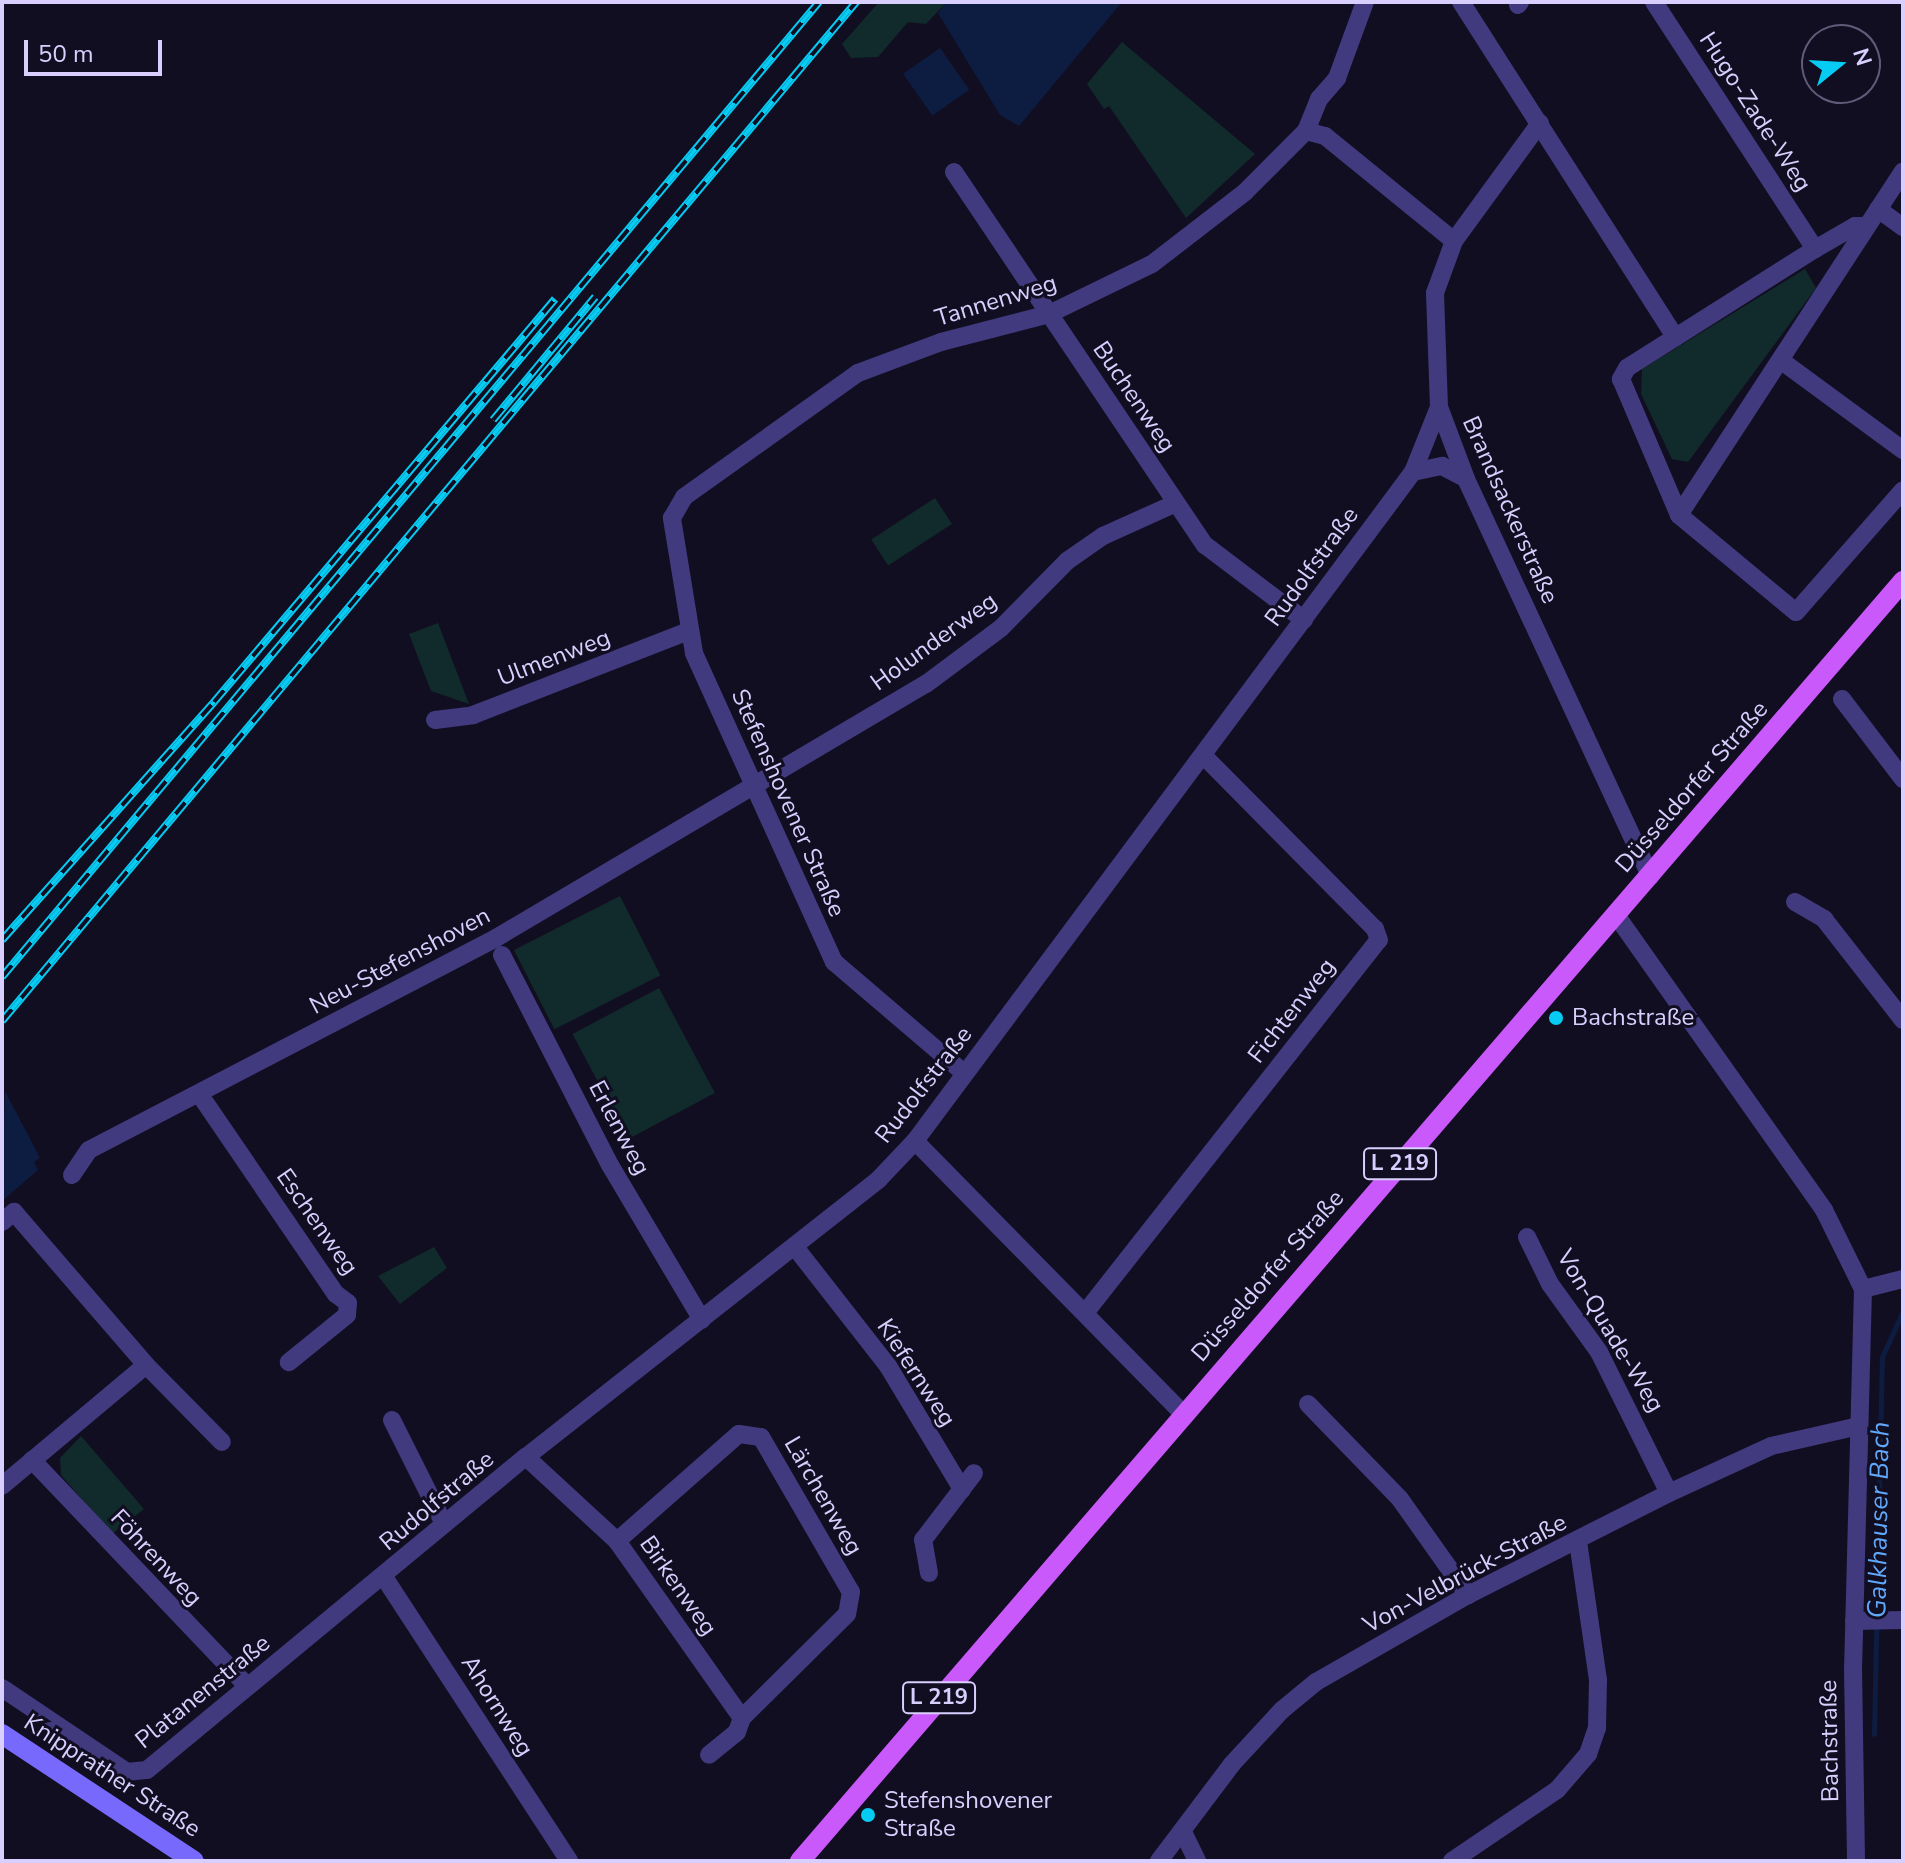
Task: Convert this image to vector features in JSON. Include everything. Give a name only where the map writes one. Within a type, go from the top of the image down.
[{"type":"main road","name":"Düsseldorfer Straße","points":[[800,1861],[1903,581]]},
{"type":"main road","name":"Knipprather Straße","points":[[2,1734],[194,1861]]},
{"type":"street","name":"Tannenweg","points":[[684,497],[858,373],[941,342],[1049,314],[1152,264],[1245,192],[1306,131],[1319,99],[1337,78],[1365,2]]},
{"type":"street","points":[[1461,2],[1675,337]]},
{"type":"street","name":"Hugo-Zade-Weg","points":[[1654,2],[1815,249]]},
{"type":"street","name":"Brandsackerstraße","points":[[1540,123],[1454,241],[1435,293],[1439,407],[1466,479],[1650,876]]},
{"type":"street","points":[[1306,131],[1325,136],[1454,241]]},
{"type":"street","name":"Buchenweg","points":[[954,172],[1205,545],[1304,620]]},
{"type":"street","points":[[1679,515],[1725,440],[1783,362],[1864,239],[1867,226],[1903,172]]},
{"type":"street","points":[[1878,209],[1903,227]]},
{"type":"street","points":[[1867,226],[1855,226],[1815,249],[1627,368],[1621,379],[1679,515],[1796,612],[1903,490]]},
{"type":"street","points":[[1783,362],[1903,450]]},
{"type":"street","name":"Rudolfstraße","points":[[348,1607],[526,1457],[868,1188],[915,1141],[1413,472],[1439,407]]},
{"type":"street","points":[[1413,472],[1442,466],[1466,479]]},
{"type":"street","name":"Stefenshovener Straße","points":[[684,497],[672,518],[688,631],[753,787],[834,962],[964,1073]]},
{"type":"street","name":"Holunderweg","points":[[753,787],[926,684],[1001,628],[1067,561],[1103,536],[1176,503]]},
{"type":"street","name":"Ulmenweg","points":[[435,720],[473,715],[688,631]]},
{"type":"street","points":[[1842,699],[1903,779]]},
{"type":"street","name":"Fichtenweg","points":[[1085,1313],[1379,940],[1375,929],[1204,756]]},
{"type":"street","name":"Neu-Stefenshoven","points":[[72,1175],[89,1150],[200,1095],[496,938],[753,787]]},
{"type":"street","points":[[1795,902],[1824,919],[1903,1020]]},
{"type":"street","name":"Bachstraße","points":[[1616,915],[1824,1210],[1863,1289],[1854,1621],[1856,1861]]},
{"type":"street","name":"Erlenweg","points":[[502,955],[610,1165],[702,1320]]},
{"type":"street","name":"Eschenweg","points":[[200,1095],[336,1294],[348,1303],[347,1315],[289,1362]]},
{"type":"street","points":[[915,1141],[1183,1414]]},
{"type":"street","points":[[8,1217],[222,1442]]},
{"type":"street","name":"Von-Quade-Weg","points":[[1527,1237],[1550,1284],[1620,1390],[1669,1493]]},
{"type":"street","name":"Kiefernweg","points":[[795,1247],[888,1366],[962,1489]]},
{"type":"street","points":[[1863,1289],[1903,1279]]},
{"type":"street","points":[[2,1486],[146,1365]]},
{"type":"street","points":[[1308,1404],[1400,1499],[1468,1595]]},
{"type":"street","points":[[392,1420],[444,1524]]},
{"type":"street","name":"Von-Velbrück-Straße","points":[[1159,1861],[1232,1764],[1292,1701],[1316,1682],[1468,1595],[1578,1542],[1669,1493],[1771,1446],[1859,1426]]},
{"type":"street","name":"Lärchenweg","points":[[617,1541],[739,1434],[761,1437],[851,1592],[847,1614],[742,1718]]},
{"type":"street","name":"Birkenweg","points":[[526,1457],[617,1541],[742,1718]]},
{"type":"street","name":"Föhrenweg","points":[[32,1460],[247,1686]]},
{"type":"street","points":[[929,1573],[923,1540],[974,1473]]},
{"type":"street","points":[[1452,1861],[1557,1790],[1588,1754],[1597,1728],[1598,1680],[1578,1542]]},
{"type":"street","name":"Ahornweg","points":[[384,1577],[569,1861]]},
{"type":"street","name":"Platanenstraße","points":[[2,1688],[127,1772],[147,1770],[348,1607]]},
{"type":"street","points":[[1854,1621],[1903,1620]]},
{"type":"street","points":[[709,1755],[737,1732],[742,1718]]},
{"type":"street","points":[[1183,1832],[1197,1861]]},
{"type":"green space","points":[[879,2],[947,2],[926,24],[908,22],[878,57],[851,58],[842,44]]},
{"type":"green space","points":[[1122,42],[1255,154],[1186,218],[1109,106],[1104,109],[1087,84]]},
{"type":"green space","points":[[1805,269],[1816,288],[1688,462],[1672,459],[1641,394],[1642,369]]},
{"type":"green space","points":[[935,498],[952,524],[888,565],[871,539]]},
{"type":"green space","points":[[438,623],[469,704],[431,691],[409,634]]},
{"type":"green space","points":[[620,896],[660,975],[554,1029],[514,950]]},
{"type":"green space","points":[[659,988],[715,1093],[628,1139],[572,1034]]},
{"type":"green space","points":[[434,1247],[447,1268],[400,1304],[378,1276]]},
{"type":"green space","points":[[81,1436],[144,1509],[112,1534],[61,1475],[60,1458]]},
{"type":"water","points":[[947,2],[1122,2],[1019,126],[1000,115],[938,13]]},
{"type":"water","points":[[940,48],[969,90],[932,116],[903,74]]},
{"type":"water","points":[[5,1091],[40,1158],[34,1162],[38,1170],[2,1201]]},
{"type":"waterway","name":"Galkhauser Bach","points":[[1874,1734],[1882,1357],[1903,1311]]},
{"type":"railway","points":[[2,977],[819,2]]},
{"type":"railway","points":[[2,1021],[856,2]]},
{"type":"railway","points":[[493,420],[595,297]]},
{"type":"railway","points":[[2,940],[214,702],[555,299]]},
{"type":"place","name":"Bachstraße","points":[[1556,1018]]},
{"type":"place","name":"Stefenshovener Straße","points":[[868,1815]]}]
